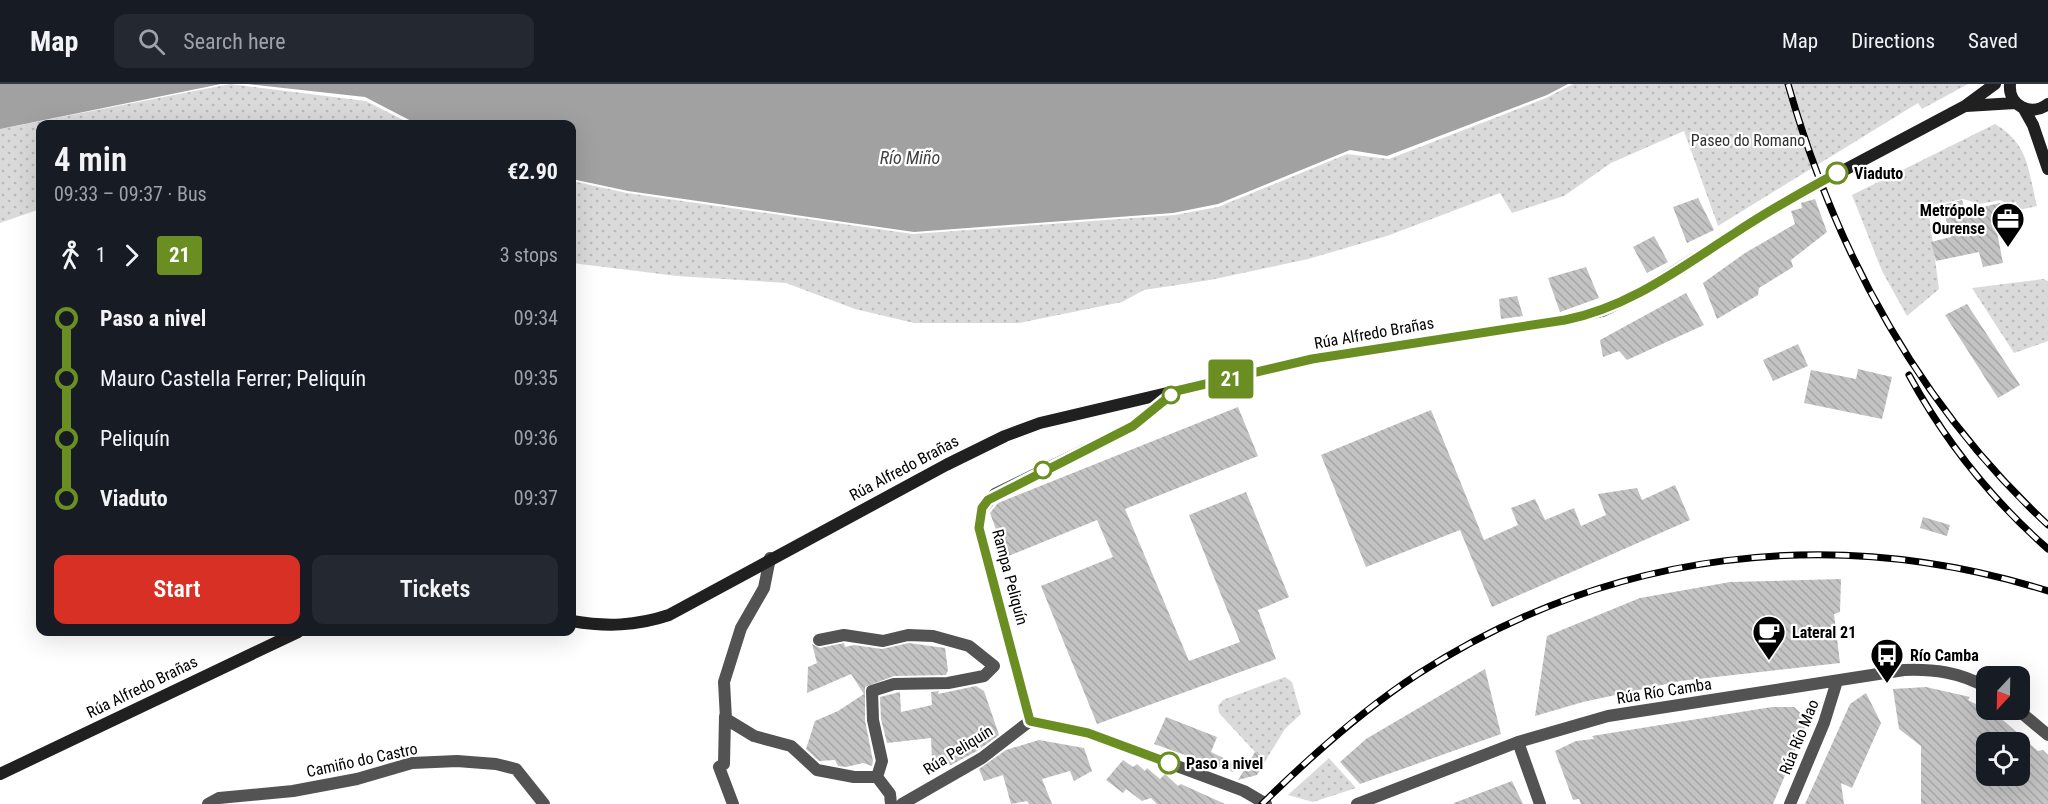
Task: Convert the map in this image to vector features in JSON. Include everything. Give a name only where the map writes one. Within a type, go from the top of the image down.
[{"type":"street","name":"Rúa Alfredo Brañas","points":[[576,621],[617,626],[655,620],[684,608],[770,558],[1005,436],[1071,414],[1312,359],[1565,320],[1602,311],[1675,273],[1786,201],[1965,106],[1995,84]]},
{"type":"street","points":[[2010,84],[2011,97],[2033,125],[2048,169]]},
{"type":"street","name":"Rúa Alfredo Brañas","points":[[1965,106],[2020,106],[2037,110],[2048,104]]},
{"type":"street","name":"Rampa Peliquín","points":[[1030,721],[1018,667],[979,528],[982,508],[995,494],[1133,426],[1176,391]]},
{"type":"street","points":[[733,804],[719,767],[724,764],[723,682],[741,628],[764,588],[770,558]]},
{"type":"street","points":[[819,640],[844,635],[883,641],[908,635],[933,636],[969,646],[994,666],[1018,667]]},
{"type":"street","name":"Rúa Alfredo Brañas","points":[[0,774],[290,636]]},
{"type":"street","points":[[877,777],[882,761],[873,720],[872,691],[894,684],[948,683],[984,676],[994,666]]},
{"type":"street","name":"Rúa Río Camba","points":[[1357,804],[1518,742],[1608,716],[1904,670],[1932,669],[1958,674],[1976,682]]},
{"type":"street","name":"Rúa Río Mao","points":[[1790,804],[1824,723],[1837,681]]},
{"type":"street","points":[[725,716],[726,719],[754,736],[791,746],[817,770],[854,777],[877,777]]},
{"type":"street","points":[[2030,720],[2048,735]]},
{"type":"street","points":[[1030,721],[1088,733],[1250,793],[1265,803]]},
{"type":"street","name":"Rúa Peliquín","points":[[902,804],[982,758],[1030,721]]},
{"type":"street","points":[[1518,742],[1540,804]]},
{"type":"street","name":"Camiño do Castro","points":[[208,804],[219,798],[293,791],[357,779],[412,764],[457,761],[496,764],[516,769],[544,804]]},
{"type":"street","points":[[877,777],[890,794],[891,804]]},
{"type":"street","points":[[1239,804],[1250,793]]},
{"type":"green space","points":[[230,84],[366,101],[403,120],[46,120]]},
{"type":"green space","name":"Paseo do Romano","points":[[1573,84],[1968,84],[1922,109],[1918,103],[1718,226],[1684,131],[1611,163],[1564,196],[1512,213],[1500,193],[1387,236],[1308,259],[1210,280],[1144,290],[1122,302],[1019,323],[914,323],[855,309],[786,283],[677,276],[576,263],[576,182],[627,193],[913,234],[1175,215],[1218,207],[1347,154],[1389,159],[1546,98]]},
{"type":"green space","points":[[36,122],[36,210],[0,223],[0,129]]},
{"type":"green space","points":[[1995,124],[2015,140],[2021,149],[2029,170],[2037,206],[2018,210],[2016,202],[2006,204],[2001,200],[1980,204],[1963,199],[1928,206],[1939,289],[1907,316],[1882,271],[1852,195]]},
{"type":"green space","points":[[2043,279],[2048,281],[2048,341],[2014,353],[1972,288]]},
{"type":"green space","points":[[1285,677],[1292,682],[1301,714],[1285,729],[1267,758],[1255,752],[1219,713],[1218,706],[1223,700]]},
{"type":"green space","points":[[1329,758],[1356,788],[1313,802],[1288,795]]},
{"type":"water","points":[[0,84],[221,84],[36,120],[0,129]]},
{"type":"water","name":"Río Miño","points":[[248,84],[1568,84],[1547,95],[1387,156],[1350,150],[1218,204],[1173,213],[914,232],[628,191],[576,180],[576,120],[409,120],[365,97]]},
{"type":"building","points":[[1698,198],[1714,230],[1687,243],[1673,207]]},
{"type":"building","points":[[1815,199],[1827,232],[1791,260],[1793,267],[1759,288],[1758,295],[1717,319],[1703,283],[1745,253],[1795,224],[1791,211],[1802,208],[1801,203]]},
{"type":"building","points":[[1962,200],[1965,211],[2000,203],[2004,220],[1998,221],[2000,226],[1996,227],[2003,263],[1983,267],[1979,252],[1936,261],[1931,242],[1951,237],[1942,205]]},
{"type":"building","points":[[1654,236],[1668,262],[1647,273],[1633,247]]},
{"type":"building","points":[[1586,267],[1599,298],[1560,312],[1548,278]]},
{"type":"building","points":[[1686,293],[1704,325],[1627,360],[1619,351],[1603,357],[1600,340]]},
{"type":"building","points":[[1517,296],[1523,316],[1501,319],[1499,299]]},
{"type":"building","points":[[1967,304],[2020,385],[1998,398],[1945,315]]},
{"type":"building","points":[[1798,344],[1808,366],[1773,381],[1763,360]]},
{"type":"building","points":[[1858,369],[1892,377],[1882,419],[1804,403],[1811,370],[1856,379]]},
{"type":"building","points":[[1238,407],[1258,456],[1125,509],[1189,661],[1240,642],[1189,515],[1246,492],[1289,597],[1258,610],[1276,659],[1097,724],[1041,586],[1113,557],[1097,520],[1006,557],[990,513],[998,503]]},
{"type":"building","points":[[1431,410],[1484,540],[1518,525],[1511,508],[1535,499],[1545,520],[1574,508],[1581,526],[1606,515],[1598,494],[1637,488],[1642,500],[1675,485],[1690,520],[1492,607],[1460,530],[1366,567],[1321,455]]},
{"type":"building","points":[[1923,517],[1950,525],[1947,536],[1920,528]]},
{"type":"building","points":[[1841,579],[1840,612],[1834,614],[1840,663],[1680,681],[1583,702],[1535,716],[1547,636],[1640,598],[1730,582]]},
{"type":"building","points":[[844,643],[845,647],[854,645],[882,649],[909,643],[945,648],[948,670],[946,675],[894,676],[865,687],[865,720],[872,766],[863,763],[846,767],[838,766],[835,760],[819,761],[806,749],[815,721],[838,711],[864,694],[851,674],[807,693],[808,667],[817,663],[812,644],[820,648]]},
{"type":"building","points":[[1485,669],[1501,734],[1360,784],[1340,762],[1366,739]]},
{"type":"building","points":[[976,686],[984,691],[999,735],[977,751],[951,765],[932,759],[931,738],[887,743],[881,719],[880,697],[900,692],[901,712],[932,705],[931,692],[939,691],[938,694]]},
{"type":"building","points":[[1926,687],[1970,697],[1968,700],[1976,704],[1976,720],[2003,720],[2016,732],[1976,732],[1976,786],[2030,786],[2030,744],[2038,751],[2043,750],[2048,755],[2048,804],[1921,804],[1921,746],[1899,729],[1893,689]]},
{"type":"building","points":[[1866,693],[1881,723],[1852,788],[1841,783],[1844,804],[1805,804],[1850,704]]},
{"type":"building","points":[[1772,707],[1794,707],[1804,716],[1805,727],[1773,804],[1581,804],[1579,799],[1573,800],[1555,751],[1576,741],[1594,739],[1592,736]]},
{"type":"building","points":[[1166,717],[1217,737],[1211,752],[1236,764],[1233,772],[1154,744]]},
{"type":"building","points":[[1039,740],[1084,748],[1092,771],[1074,781],[1070,771],[1042,779],[1052,804],[1029,804],[1027,801],[1011,804],[1003,775],[984,781],[979,769],[1006,750]]},
{"type":"building","points":[[1255,752],[1267,758],[1257,775],[1238,780]]},
{"type":"building","points":[[1123,760],[1133,767],[1137,764],[1145,771],[1147,768],[1160,779],[1165,774],[1178,786],[1181,784],[1225,804],[1157,804],[1151,798],[1142,801],[1126,789],[1123,793],[1106,780]]},
{"type":"building","points":[[1512,781],[1523,804],[1454,804],[1454,803]]},
{"type":"railway","points":[[1788,84],[1808,147],[1831,207],[1857,266],[1888,323],[1922,377],[1960,429],[2002,479],[2048,525]]},
{"type":"railway","points":[[1909,375],[1938,423],[1971,468],[2007,510],[2048,549]]},
{"type":"railway","points":[[1262,804],[1337,735],[1376,703],[1418,674],[1491,632],[1567,600],[1644,576],[1724,561],[1804,555],[1885,558],[1967,570],[2048,591]]},
{"type":"bus line","name":"21","points":[[1169,763],[1088,733],[1030,721],[1018,667],[979,528],[982,508],[988,500],[995,494],[1133,426],[1176,391],[1312,359],[1565,320],[1602,311],[1675,273],[1786,201],[1837,173]]},
{"type":"place","name":"Viaduto","points":[[1837,173]]},
{"type":"place","name":"Metrópole Ourense","points":[[2008,248]]},
{"type":"place","name":"Lateral 21","points":[[1769,661]]},
{"type":"place","name":"Río Camba","points":[[1887,684]]},
{"type":"place","name":"Paso a nivel","points":[[1169,763]]}]
